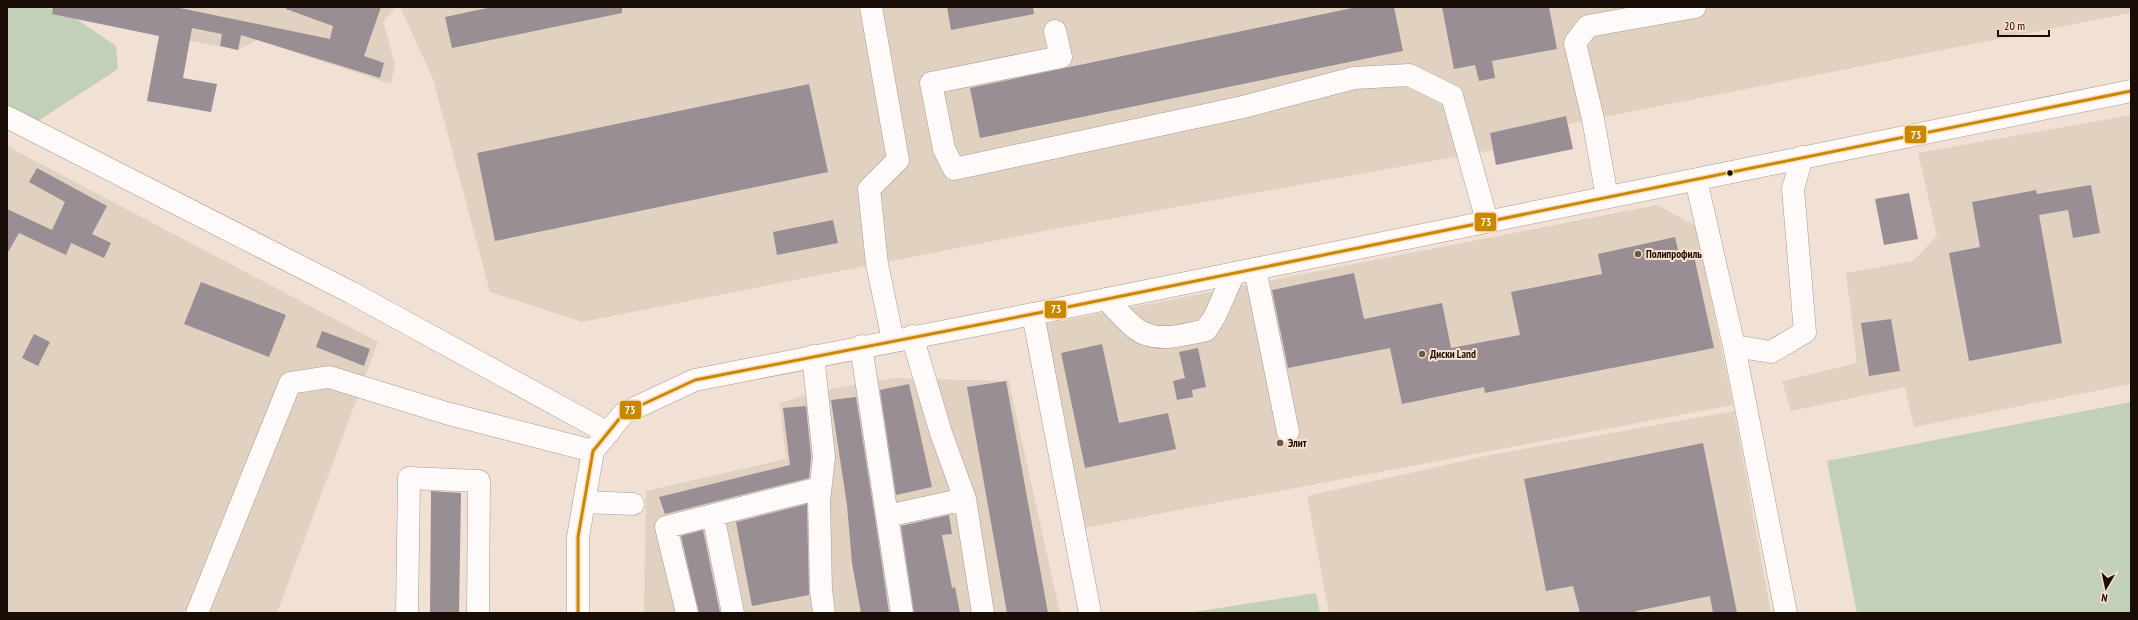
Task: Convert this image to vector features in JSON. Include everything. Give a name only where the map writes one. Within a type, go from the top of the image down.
[{"type":"main road","points":[[871,7],[898,160],[869,189],[877,264],[902,338],[941,433],[965,499],[983,613]]},
{"type":"main road","points":[[1607,197],[1593,119],[1575,43],[1588,26],[1695,7]]},
{"type":"main road","points":[[1055,31],[1061,57],[931,83],[944,149],[954,169],[1243,107],[1354,78],[1410,75],[1452,96],[1486,221]]},
{"type":"main road","points":[[578,613],[578,538],[593,451],[624,413],[695,380],[861,346],[1033,314],[2131,91]]},
{"type":"main road","points":[[7,118],[352,293],[608,433]]},
{"type":"main road","points":[[1734,346],[1771,352],[1805,332],[1793,188],[1802,158]]},
{"type":"main road","points":[[1696,180],[1734,346],[1786,613]]},
{"type":"main road","points":[[1255,268],[1288,432]]},
{"type":"main road","points":[[1106,299],[1136,329],[1156,337],[1185,335],[1206,330],[1215,316],[1234,273]]},
{"type":"main road","points":[[1033,314],[1090,613]]},
{"type":"main road","points":[[861,346],[902,613]]},
{"type":"main road","points":[[813,356],[824,457],[819,501],[820,590],[824,613]]},
{"type":"main road","points":[[197,613],[290,383],[329,377],[454,415],[593,451]]},
{"type":"main road","points":[[407,613],[409,478],[479,481],[478,613]]},
{"type":"main road","points":[[687,613],[666,527],[820,488]]},
{"type":"main road","points":[[887,516],[965,499]]},
{"type":"main road","points":[[584,502],[633,504]]},
{"type":"main road","points":[[713,515],[733,613]]},
{"type":"main road","points":[[674,559],[674,613]]},
{"type":"shaded area","points":[[44,7],[392,7],[394,10],[383,21],[395,64],[391,84],[257,40],[238,50],[75,18]]},
{"type":"shaded area","points":[[400,7],[2131,7],[2131,13],[1568,124],[1566,116],[1490,133],[1493,150],[1054,229],[582,322],[490,292],[433,79]]},
{"type":"shaded area","points":[[2131,115],[2131,384],[1914,427],[1905,387],[1791,411],[1782,381],[1857,363],[1846,273],[1913,261],[1937,236],[1918,153]]},
{"type":"shaded area","points":[[7,146],[378,342],[277,613],[7,613]]},
{"type":"shaded area","points":[[1657,205],[1696,226],[1733,405],[1084,528],[1041,325]]},
{"type":"shaded area","points":[[895,378],[1006,381],[1008,378],[1060,613],[644,613],[646,491],[786,459],[780,403],[814,392]]},
{"type":"shaded area","points":[[1734,411],[1771,613],[1329,613],[1307,496],[1490,455]]},
{"type":"green space","points":[[7,7],[44,7],[75,18],[116,46],[118,69],[38,121],[7,106]]},
{"type":"green space","points":[[2131,402],[2131,613],[1857,613],[1827,461]]},
{"type":"green space","points":[[1316,593],[1320,613],[1187,613]]},
{"type":"building","points":[[53,7],[175,7],[330,39],[333,26],[286,9],[286,7],[381,7],[364,56],[384,63],[380,78],[241,35],[238,50],[220,46],[222,34],[192,28],[183,78],[217,84],[211,112],[147,101],[159,36],[52,14]]},
{"type":"building","points":[[492,7],[622,7],[622,13],[452,48],[445,17]]},
{"type":"building","points":[[947,7],[1033,7],[1034,14],[951,30]]},
{"type":"building","points":[[1357,7],[1394,7],[1403,51],[980,138],[970,88]]},
{"type":"building","points":[[1442,7],[1549,7],[1557,49],[1492,61],[1495,78],[1479,81],[1475,65],[1454,69]]},
{"type":"building","points":[[809,84],[828,172],[495,241],[477,153]]},
{"type":"building","points":[[1566,116],[1573,149],[1496,165],[1490,133]]},
{"type":"building","points":[[37,168],[107,206],[92,234],[111,243],[104,258],[71,243],[66,255],[19,233],[7,254],[7,209],[52,230],[65,202],[29,182]]},
{"type":"building","points":[[2091,185],[2100,233],[2073,238],[2068,210],[2039,215],[2062,343],[1969,361],[1949,253],[1980,247],[1972,202],[2036,190],[2037,194]]},
{"type":"building","points":[[1909,193],[1918,239],[1884,245],[1875,199]]},
{"type":"building","points":[[833,220],[838,243],[777,255],[773,232]]},
{"type":"building","points":[[1675,237],[1680,259],[1694,256],[1714,348],[1485,393],[1484,387],[1402,404],[1390,348],[1288,368],[1272,290],[1354,273],[1364,319],[1442,303],[1451,348],[1520,335],[1511,292],[1602,274],[1598,254]]},
{"type":"building","points":[[201,282],[286,315],[269,357],[184,324]]},
{"type":"building","points":[[1891,319],[1900,371],[1869,376],[1861,323]]},
{"type":"building","points":[[322,331],[370,349],[364,366],[316,347]]},
{"type":"building","points":[[34,334],[50,342],[38,366],[22,358]]},
{"type":"building","points":[[1102,344],[1119,423],[1168,413],[1176,449],[1085,468],[1061,353]]},
{"type":"building","points":[[1198,348],[1206,387],[1192,390],[1193,397],[1177,400],[1173,381],[1185,378],[1179,352]]},
{"type":"building","points":[[1006,381],[1048,613],[1007,613],[967,387]]},
{"type":"building","points":[[909,384],[932,487],[896,495],[880,390]]},
{"type":"building","points":[[856,397],[889,613],[861,613],[852,563],[847,505],[831,400]]},
{"type":"building","points":[[806,406],[811,457],[809,478],[665,514],[659,497],[790,465],[783,408]]},
{"type":"building","points":[[1703,443],[1737,613],[1713,613],[1710,596],[1636,611],[1637,613],[1580,613],[1573,586],[1546,591],[1524,479]]},
{"type":"building","points":[[431,491],[461,493],[459,613],[430,613]]},
{"type":"building","points":[[807,504],[809,595],[752,606],[736,522]]},
{"type":"building","points":[[949,515],[952,534],[942,535],[952,588],[955,587],[960,613],[914,613],[901,526]]},
{"type":"building","points":[[703,530],[720,613],[699,613],[681,536]]},
{"type":"transit line","name":"73","points":[[578,613],[578,537],[593,451],[624,413],[695,380],[1033,314],[2131,91]]},
{"type":"place","name":"Полипрофиль","points":[[1638,254]]},
{"type":"place","name":"Диски Land","points":[[1422,354]]},
{"type":"place","name":"Элит","points":[[1280,443]]}]
